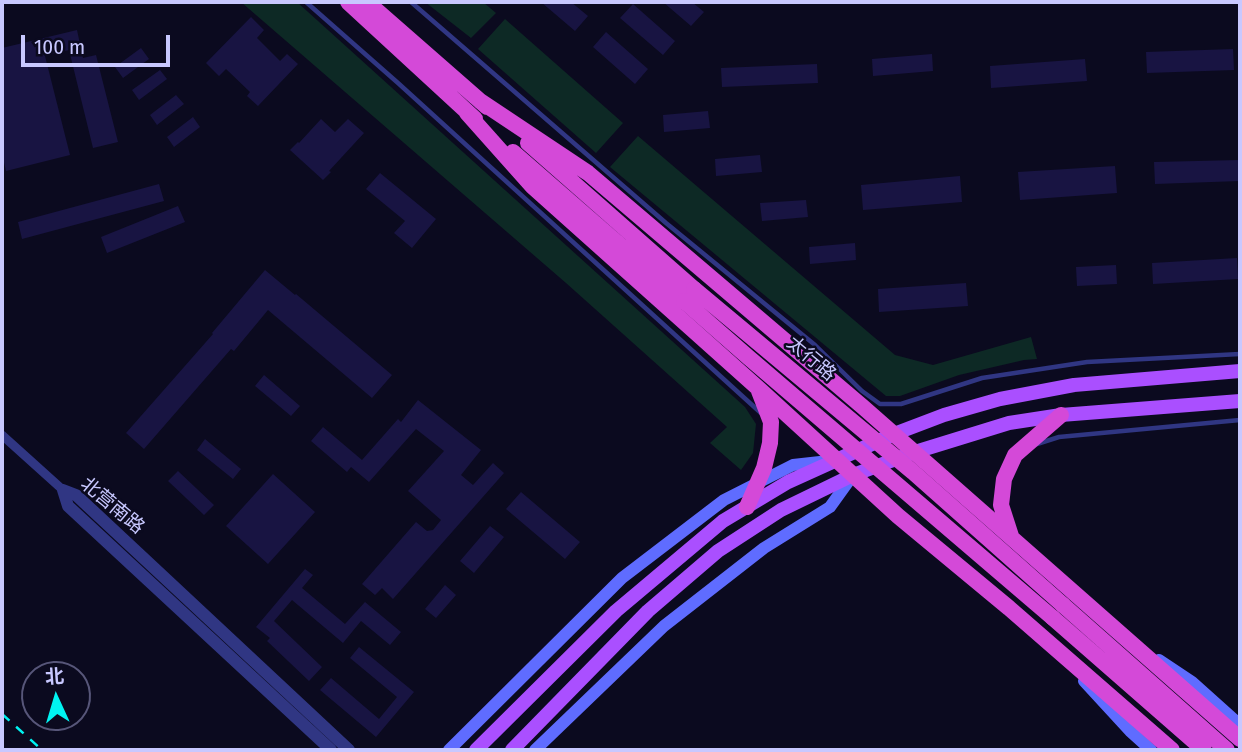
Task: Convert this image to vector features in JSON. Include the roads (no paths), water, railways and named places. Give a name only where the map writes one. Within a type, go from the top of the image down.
[{"type":"highway","name":"太行路","points":[[348,2],[467,113],[689,295],[913,472],[1204,750]]},
{"type":"highway","name":"太行路","points":[[367,2],[480,101],[689,295]]},
{"type":"highway","points":[[480,101],[588,173],[915,452],[1240,738]]},
{"type":"highway","points":[[467,113],[532,187],[759,388],[898,516],[1172,750]]},
{"type":"highway","points":[[747,507],[764,468],[770,443],[771,422],[759,388]]},
{"type":"highway","points":[[1011,536],[1001,505],[1004,479],[1015,455],[1061,415]]},
{"type":"highway","name":"太行路","points":[[1058,612],[1227,750]]},
{"type":"main road","points":[[476,750],[616,611],[723,521],[788,482],[894,434],[944,415],[1000,399],[1074,385],[1240,371]]},
{"type":"main road","points":[[512,750],[648,611],[718,551],[780,510],[853,475],[915,452],[1009,423],[1061,415],[1240,401]]},
{"type":"main road","points":[[449,750],[622,578],[724,500],[793,466],[837,460]]},
{"type":"main road","points":[[535,750],[664,626],[764,548],[830,507],[853,475]]},
{"type":"main road","points":[[1046,640],[1151,750]]},
{"type":"main road","points":[[1130,640],[1192,682],[1240,725]]},
{"type":"street","points":[[2,435],[63,490]]},
{"type":"street","name":"北营南路","points":[[63,490],[68,506],[331,750]]},
{"type":"street","name":"北营南路","points":[[63,490],[76,495],[349,750]]},
{"type":"lane","points":[[306,2],[771,422]]},
{"type":"lane","points":[[411,2],[666,223],[815,345],[862,391],[880,404],[901,404],[982,378],[1087,362],[1240,354]]},
{"type":"lane","points":[[1008,470],[1031,446],[1059,437],[1240,420]]},
{"type":"railway","points":[[2,714],[42,750]]}]
